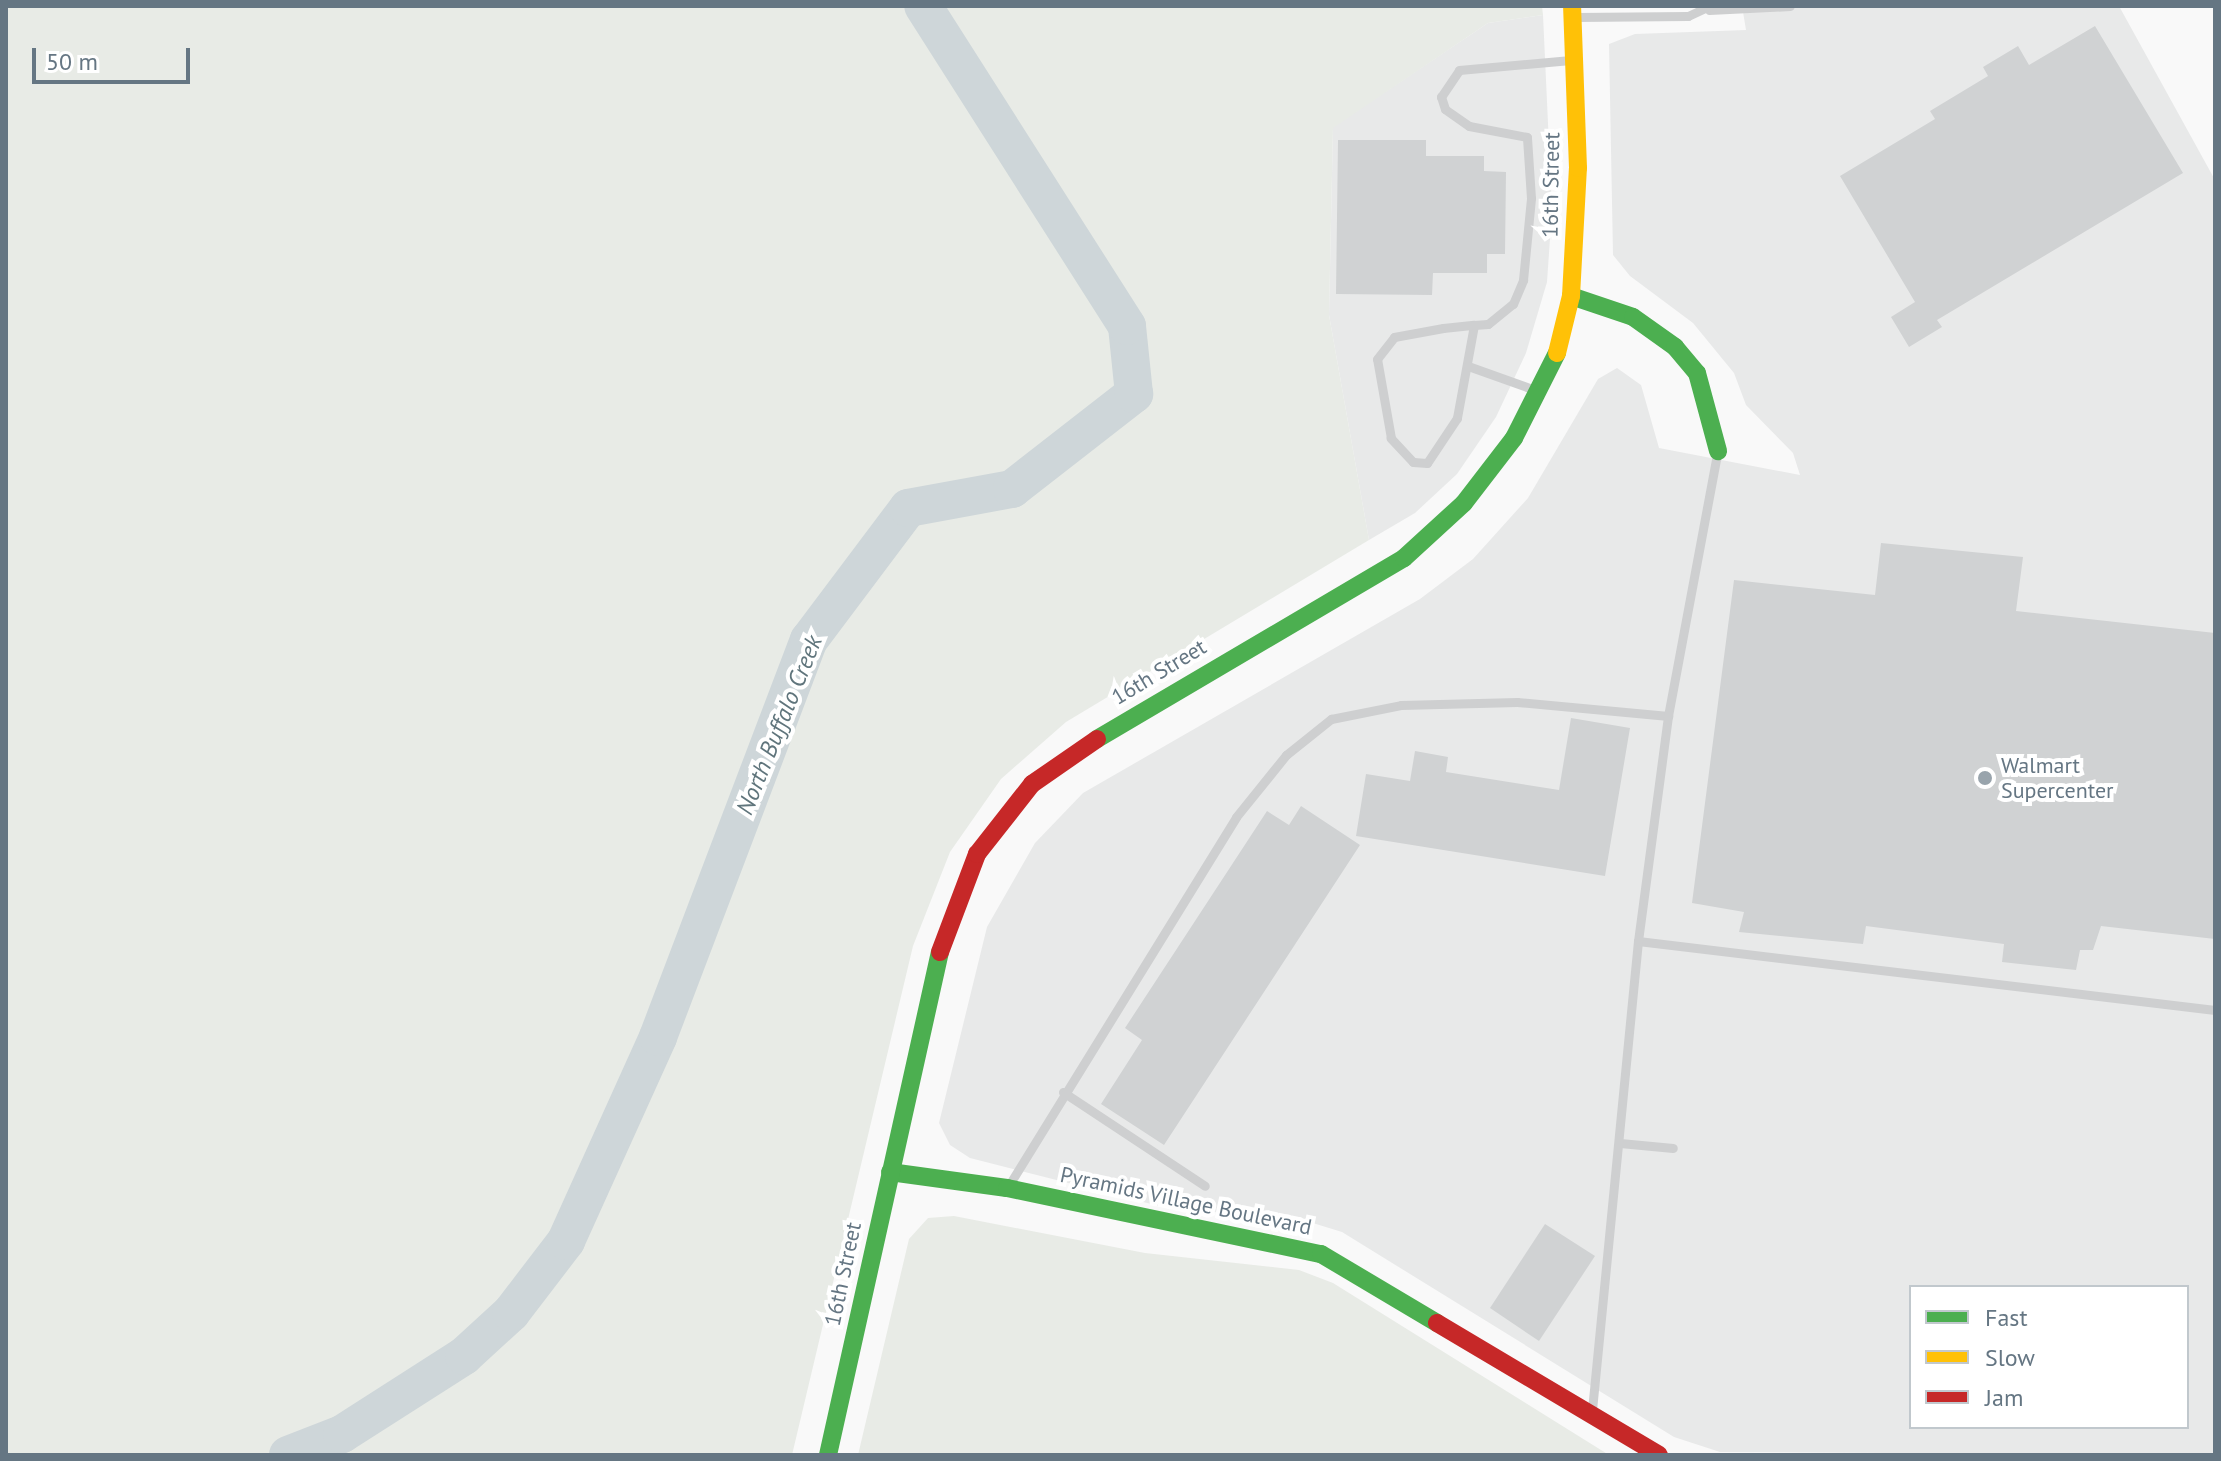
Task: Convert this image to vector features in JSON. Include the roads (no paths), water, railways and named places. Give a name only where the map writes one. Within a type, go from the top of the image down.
[{"type":"street","name":"16th Street","points":[[828,1455],[934,969],[977,854],[1032,784],[1144,707],[1404,558],[1464,503],[1514,438],[1538,392],[1556,355],[1571,296],[1578,168],[1572,11]]},
{"type":"street","points":[[1571,296],[1633,317],[1675,347],[1697,373],[1718,451]]},
{"type":"street","name":"Pyramids Village Boulevard","points":[[890,1172],[1007,1188],[1321,1254],[1659,1455]]},
{"type":"lane","points":[[1572,11],[1790,6]]},
{"type":"lane","points":[[1474,325],[1457,418],[1427,463],[1413,462],[1391,438],[1377,359],[1394,337],[1474,325],[1488,324],[1513,304],[1523,280],[1531,198],[1527,137],[1469,126],[1445,109],[1441,97],[1459,70],[1574,60]]},
{"type":"lane","points":[[1468,366],[1538,392]]},
{"type":"lane","points":[[1592,1413],[1638,941],[1668,716],[1718,451]]},
{"type":"lane","points":[[1007,1188],[1063,1092],[1236,817],[1286,755],[1331,719],[1401,705],[1517,702],[1668,716]]},
{"type":"lane","points":[[1638,941],[2215,1010]]},
{"type":"lane","points":[[1063,1092],[1205,1186]]},
{"type":"lane","points":[[1620,1143],[1673,1148]]},
{"type":"waterway","name":"North Buffalo Creek","points":[[288,1455],[342,1434],[464,1356],[511,1313],[566,1241],[658,1037],[809,640],[908,508],[1012,489],[1134,394],[1127,326],[923,6]]},
{"type":"place","name":"Walmart Supercenter","points":[[1985,778]]}]
